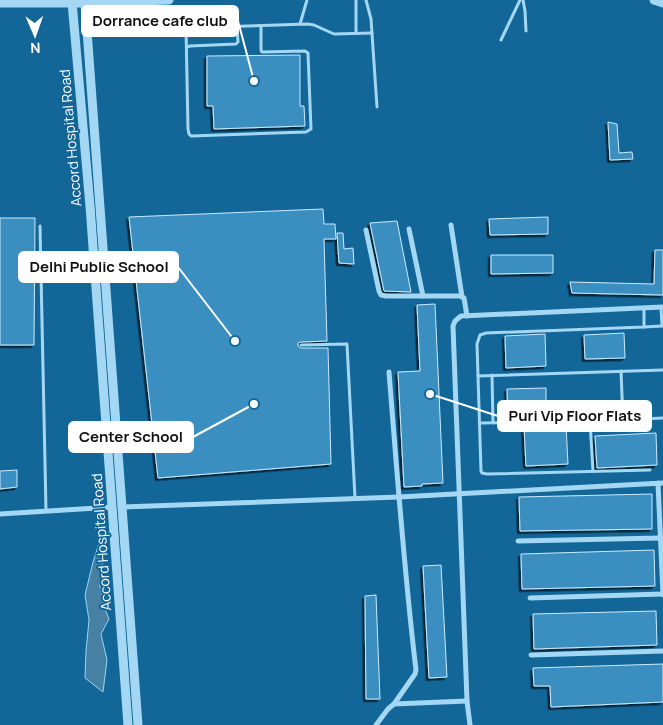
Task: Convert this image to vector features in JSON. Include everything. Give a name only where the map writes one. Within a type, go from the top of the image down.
[{"type":"street","points":[[0,3],[169,0]]},
{"type":"street","points":[[654,0],[663,3]]},
{"type":"street","name":"Accord Hospital Road","points":[[71,1],[117,507],[128,725]]},
{"type":"street","points":[[83,1],[87,31],[117,507],[138,725]]},
{"type":"street","points":[[451,225],[462,297],[464,298],[467,316]]},
{"type":"street","points":[[366,230],[381,295],[462,297]]},
{"type":"street","points":[[409,230],[423,296]]},
{"type":"street","points":[[470,725],[467,701],[453,326],[455,321],[461,316],[662,307]]},
{"type":"street","points":[[376,725],[394,704],[416,670],[398,497],[390,372]]},
{"type":"street","points":[[0,514],[117,507],[398,497],[661,483],[663,595],[530,598]]},
{"type":"street","points":[[518,541],[661,538]]},
{"type":"street","points":[[531,655],[663,651]]},
{"type":"street","points":[[394,704],[467,701]]},
{"type":"lane","points":[[300,24],[307,0]]},
{"type":"lane","points":[[356,0],[356,33]]},
{"type":"lane","points":[[366,0],[371,19],[377,108]]},
{"type":"lane","points":[[521,0],[526,11],[526,32]]},
{"type":"lane","points":[[501,40],[521,0]]},
{"type":"lane","points":[[87,31],[300,24],[314,25],[334,34],[372,32]]},
{"type":"lane","points":[[187,48],[190,46],[236,44],[238,42],[238,26]]},
{"type":"lane","points":[[186,28],[188,129],[191,136],[309,131],[311,129],[308,53],[305,51],[262,52],[260,50],[261,26]]},
{"type":"lane","points":[[40,226],[46,512]]},
{"type":"lane","points":[[650,470],[482,473],[477,344],[480,335],[486,333],[662,326],[662,307]]},
{"type":"lane","points":[[644,308],[644,327]]},
{"type":"lane","points":[[301,345],[347,344],[355,499]]},
{"type":"lane","points":[[478,376],[663,370]]},
{"type":"lane","points":[[620,371],[623,420],[663,418]]},
{"type":"lane","points":[[492,375],[493,423]]},
{"type":"lane","points":[[480,423],[590,421],[593,471]]},
{"type":"water","points":[[100,540],[104,558],[100,587],[109,619],[101,634],[107,660],[103,692],[85,678],[89,620],[85,595]]},
{"type":"building","points":[[300,55],[300,106],[304,106],[305,126],[214,129],[213,106],[207,106],[207,56]]},
{"type":"building","points":[[608,122],[617,124],[619,153],[632,152],[633,159],[610,160]]},
{"type":"building","points":[[323,209],[324,224],[335,224],[336,239],[324,239],[327,341],[301,342],[298,343],[298,346],[301,348],[328,348],[331,464],[158,478],[129,217]]},
{"type":"building","points":[[548,217],[548,234],[490,235],[489,219]]},
{"type":"building","points":[[0,218],[35,218],[34,345],[0,345]]},
{"type":"building","points":[[397,221],[411,292],[384,291],[370,223]]},
{"type":"building","points":[[337,233],[343,233],[344,249],[353,248],[354,264],[339,263]]},
{"type":"building","points":[[655,250],[663,250],[663,295],[572,293],[570,282],[654,284]]},
{"type":"building","points":[[491,255],[553,255],[553,273],[491,274]]},
{"type":"building","points":[[435,304],[443,483],[404,487],[398,372],[420,371],[417,305]]},
{"type":"building","points":[[624,333],[625,358],[585,359],[584,335]]},
{"type":"building","points":[[545,334],[546,366],[506,368],[505,336]]},
{"type":"building","points":[[546,388],[546,404],[581,402],[581,417],[508,419],[507,389]]},
{"type":"building","points":[[566,425],[568,464],[526,466],[524,426]]},
{"type":"building","points":[[656,433],[657,465],[597,468],[595,436]]},
{"type":"building","points":[[17,470],[17,487],[0,489],[0,471]]},
{"type":"building","points":[[652,494],[652,529],[520,531],[519,497]]},
{"type":"building","points":[[654,550],[655,586],[522,589],[521,554]]},
{"type":"building","points":[[441,565],[447,677],[429,678],[423,566]]},
{"type":"building","points":[[376,595],[380,699],[366,699],[365,596]]},
{"type":"building","points":[[656,611],[657,645],[534,649],[533,614]]},
{"type":"building","points":[[663,664],[663,702],[551,707],[550,686],[534,686],[533,668]]},
{"type":"place","name":"Dorrance cafe club","points":[[254,81]]},
{"type":"place","name":"Delhi Public School","points":[[235,341]]},
{"type":"place","name":"Puri Vip Floor Flats","points":[[430,394]]},
{"type":"place","name":"Center School","points":[[254,404]]}]
